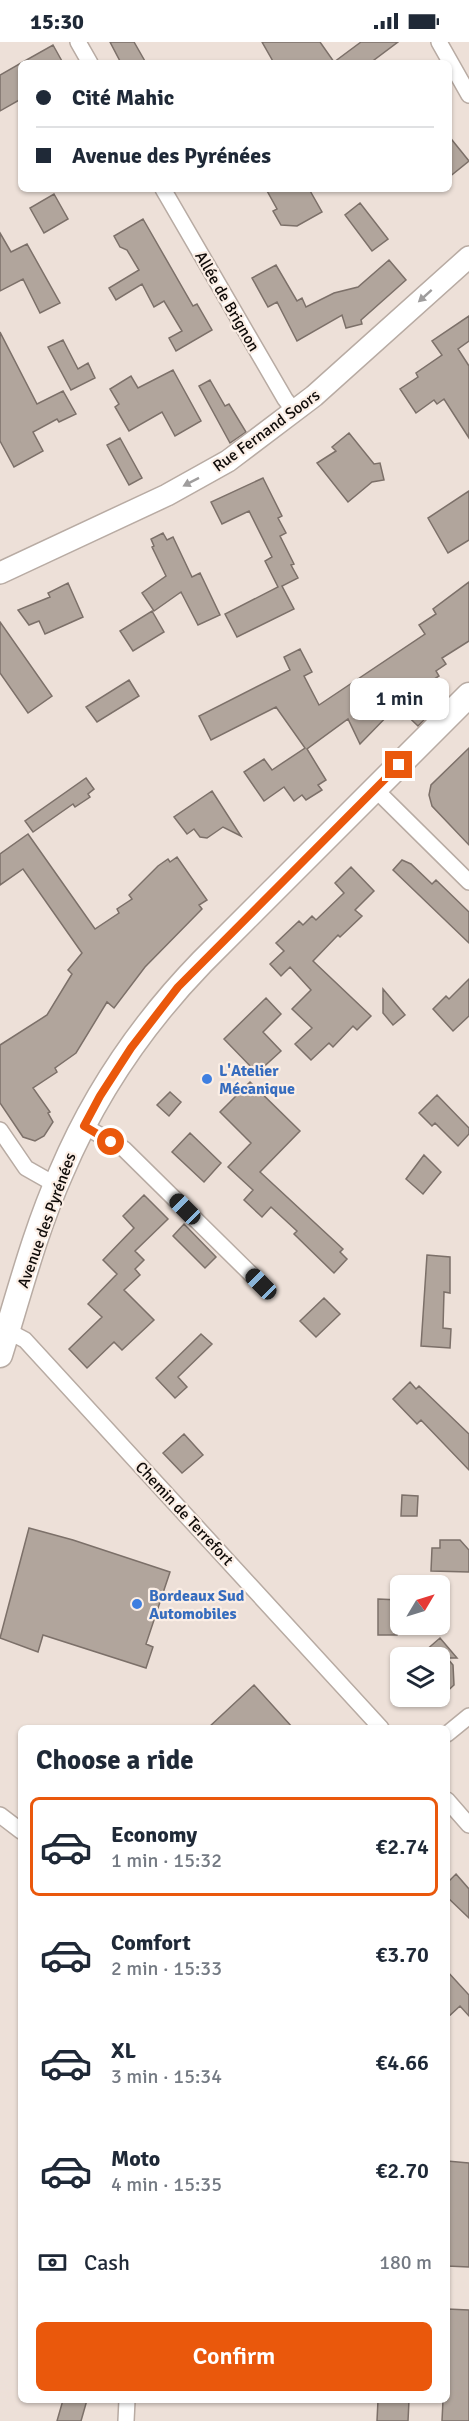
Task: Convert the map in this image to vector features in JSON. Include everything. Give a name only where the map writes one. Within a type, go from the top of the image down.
[{"type":"main road","name":"Avenue des Pyrénées","points":[[0,1355],[56,1185],[100,1096],[131,1048],[178,987],[469,695]]},
{"type":"street","points":[[78,42],[88,60]]},
{"type":"street","points":[[438,42],[449,60]]},
{"type":"street","points":[[452,66],[469,95]]},
{"type":"street","name":"Allée de Brignon","points":[[165,192],[285,399],[295,412]]},
{"type":"street","name":"Rue Fernand Soors","points":[[0,573],[204,475],[249,447],[295,412],[469,257]]},
{"type":"street","points":[[375,789],[469,882]]},
{"type":"street","points":[[84,1126],[124,1149],[261,1284]]},
{"type":"street","points":[[0,1130],[26,1168],[56,1185]]},
{"type":"street","name":"Chemin de Terrefort","points":[[8,1331],[25,1340],[33,1348],[378,1725]]},
{"type":"street","points":[[450,1732],[469,1716]]},
{"type":"street","points":[[450,1803],[469,1825]]},
{"type":"street","points":[[0,1815],[18,1829]]},
{"type":"street","points":[[126,2421],[127,2403]]},
{"type":"building","points":[[110,42],[134,42],[144,60],[119,60]]},
{"type":"building","points":[[262,42],[320,42],[333,60],[272,60]]},
{"type":"building","points":[[361,42],[398,42],[374,60],[337,60]]},
{"type":"building","points":[[53,45],[61,60],[26,60]]},
{"type":"building","points":[[18,65],[18,101],[0,111],[0,75]]},
{"type":"building","points":[[452,140],[469,161],[452,175]]},
{"type":"building","points":[[268,192],[311,192],[322,212],[297,226],[281,225],[273,211],[277,209]]},
{"type":"building","points":[[54,194],[68,219],[44,233],[30,208]]},
{"type":"building","points":[[360,203],[388,239],[372,251],[345,215]]},
{"type":"building","points":[[143,219],[193,306],[197,304],[212,330],[176,351],[169,338],[182,331],[164,301],[154,307],[142,284],[116,300],[109,288],[139,270],[127,250],[120,247],[114,236]]},
{"type":"building","points":[[0,233],[11,252],[27,244],[60,303],[40,313],[23,279],[0,291]]},
{"type":"building","points":[[389,260],[406,280],[361,320],[362,324],[346,328],[342,315],[297,341],[277,302],[268,307],[252,278],[276,265],[297,301],[302,298],[306,307],[334,293],[358,287]]},
{"type":"building","points":[[469,316],[469,341],[458,349],[469,366],[469,438],[444,399],[437,404],[434,400],[416,413],[400,389],[418,377],[416,373],[442,355],[432,341]]},
{"type":"building","points":[[0,332],[37,404],[63,391],[76,414],[59,422],[57,419],[33,432],[43,451],[14,467],[0,441]]},
{"type":"building","points":[[63,340],[78,369],[88,363],[95,378],[71,390],[48,347]]},
{"type":"building","points":[[173,370],[201,421],[175,436],[162,412],[129,431],[115,407],[119,404],[110,389],[131,376],[138,388]]},
{"type":"building","points":[[210,380],[225,406],[229,404],[246,432],[230,443],[199,386]]},
{"type":"building","points":[[349,433],[374,464],[380,463],[384,480],[372,482],[348,502],[317,463],[336,451],[332,447]]},
{"type":"building","points":[[120,438],[142,478],[129,485],[107,445]]},
{"type":"building","points":[[263,478],[282,516],[278,518],[286,533],[280,536],[294,564],[291,565],[298,578],[282,586],[294,609],[237,637],[225,614],[278,587],[265,561],[272,557],[249,511],[222,524],[211,502]]},
{"type":"building","points":[[469,491],[469,540],[448,553],[428,518]]},
{"type":"building","points":[[163,533],[167,540],[173,537],[192,577],[200,573],[220,615],[198,625],[181,592],[154,611],[142,593],[166,576],[152,547],[154,546],[151,539]]},
{"type":"building","points":[[469,582],[469,641],[442,658],[446,664],[436,671],[439,676],[407,697],[426,718],[418,726],[397,706],[360,744],[348,719],[307,749],[326,780],[318,785],[322,790],[306,800],[302,795],[294,801],[284,787],[264,801],[244,772],[264,759],[272,770],[305,748],[276,707],[211,740],[199,716],[290,670],[284,657],[300,649],[312,672],[304,676],[319,705],[425,634],[419,625],[436,614],[433,609]]},
{"type":"building","points":[[68,583],[83,617],[45,634],[39,621],[29,625],[18,610],[50,597],[48,593]]},
{"type":"building","points":[[152,611],[164,632],[133,651],[120,631]]},
{"type":"building","points":[[0,622],[52,696],[28,713],[0,673]]},
{"type":"building","points":[[129,680],[139,696],[97,722],[86,707]]},
{"type":"building","points":[[469,748],[469,845],[432,806],[429,795],[431,785]]},
{"type":"building","points":[[86,778],[94,789],[88,794],[90,797],[75,807],[73,804],[33,832],[25,821]]},
{"type":"building","points":[[212,791],[241,836],[223,827],[207,838],[200,837],[194,829],[187,834],[174,817]]},
{"type":"building","points":[[28,834],[95,929],[119,913],[117,909],[132,899],[129,895],[168,859],[170,862],[177,857],[207,900],[199,905],[202,909],[145,967],[114,1008],[107,1002],[76,1053],[55,1068],[57,1072],[33,1088],[50,1112],[48,1113],[53,1122],[44,1136],[35,1141],[23,1137],[0,1103],[0,1045],[47,1015],[72,974],[68,970],[82,953],[23,869],[0,885],[0,854]]},
{"type":"building","points":[[402,860],[411,864],[432,884],[436,880],[469,912],[469,943],[393,870]]},
{"type":"building","points":[[351,867],[374,891],[355,910],[362,916],[340,937],[338,935],[313,961],[371,1016],[357,1030],[353,1026],[333,1047],[329,1043],[311,1060],[295,1044],[312,1028],[292,1009],[311,990],[290,967],[281,976],[270,964],[284,951],[276,943],[299,921],[303,925],[312,916],[316,920],[344,893],[335,883]]},
{"type":"building","points":[[469,979],[469,1016],[453,1031],[433,1009],[446,996],[449,999]]},
{"type":"building","points":[[383,989],[405,1015],[393,1025],[383,1013]]},
{"type":"building","points":[[266,998],[281,1014],[263,1032],[281,1051],[257,1073],[224,1039]]},
{"type":"building","points":[[250,1082],[300,1131],[260,1172],[343,1249],[340,1252],[347,1259],[334,1273],[294,1234],[297,1231],[271,1207],[262,1217],[244,1200],[253,1190],[228,1167],[251,1143],[220,1112]]},
{"type":"building","points":[[170,1092],[181,1102],[169,1116],[157,1105]]},
{"type":"building","points":[[437,1095],[469,1128],[469,1134],[458,1146],[435,1123],[432,1126],[419,1113]]},
{"type":"building","points":[[190,1133],[221,1163],[204,1182],[172,1152]]},
{"type":"building","points":[[424,1155],[441,1172],[423,1194],[406,1179]]},
{"type":"building","points":[[144,1195],[168,1219],[135,1251],[144,1260],[135,1269],[140,1275],[124,1290],[154,1320],[122,1350],[114,1342],[87,1368],[69,1349],[102,1317],[88,1304],[117,1274],[103,1260],[134,1228],[123,1216]]},
{"type":"building","points":[[184,1224],[216,1257],[205,1268],[173,1236]]},
{"type":"building","points":[[427,1255],[450,1257],[450,1293],[444,1292],[443,1328],[451,1329],[450,1348],[421,1346]]},
{"type":"building","points":[[324,1298],[340,1314],[316,1337],[300,1321]]},
{"type":"building","points":[[201,1334],[212,1344],[178,1377],[187,1387],[175,1398],[156,1378]]},
{"type":"building","points":[[410,1382],[416,1389],[419,1386],[469,1434],[469,1470],[421,1420],[417,1424],[393,1399]]},
{"type":"building","points":[[184,1434],[203,1455],[182,1473],[163,1453]]},
{"type":"building","points":[[402,1495],[418,1496],[417,1516],[401,1516]]},
{"type":"building","points":[[29,1528],[170,1572],[146,1644],[153,1647],[146,1668],[43,1635],[38,1652],[0,1638]]},
{"type":"building","points":[[440,1540],[460,1540],[469,1550],[469,1572],[431,1571],[432,1548],[440,1548]]},
{"type":"building","points":[[378,1599],[390,1600],[390,1635],[378,1635]]},
{"type":"building","points":[[440,1638],[448,1647],[430,1647]]},
{"type":"building","points":[[450,1650],[457,1658],[450,1658]]},
{"type":"building","points":[[450,1662],[453,1665],[454,1685],[450,1689]]},
{"type":"building","points":[[254,1685],[290,1725],[211,1725]]},
{"type":"building","points":[[456,1874],[469,1889],[469,1918],[450,1900],[450,1880]]},
{"type":"building","points":[[450,1974],[469,1995],[469,2016],[460,2006],[450,2015]]},
{"type":"building","points":[[450,2161],[469,2163],[469,2267],[450,2266]]},
{"type":"building","points":[[450,2309],[469,2310],[469,2421],[442,2421],[443,2403],[450,2403]]},
{"type":"building","points":[[62,2403],[86,2403],[81,2421],[57,2421]]},
{"type":"building","points":[[378,2403],[409,2403],[408,2421],[377,2421]]},
{"type":"place","name":"L'Atelier Mécanique","points":[[207,1079]]},
{"type":"place","name":"Bordeaux Sud Automobiles","points":[[137,1604]]},
{"type":"route","points":[[111,1142],[84,1126],[100,1096],[154,1017],[202,962],[399,765]]}]
